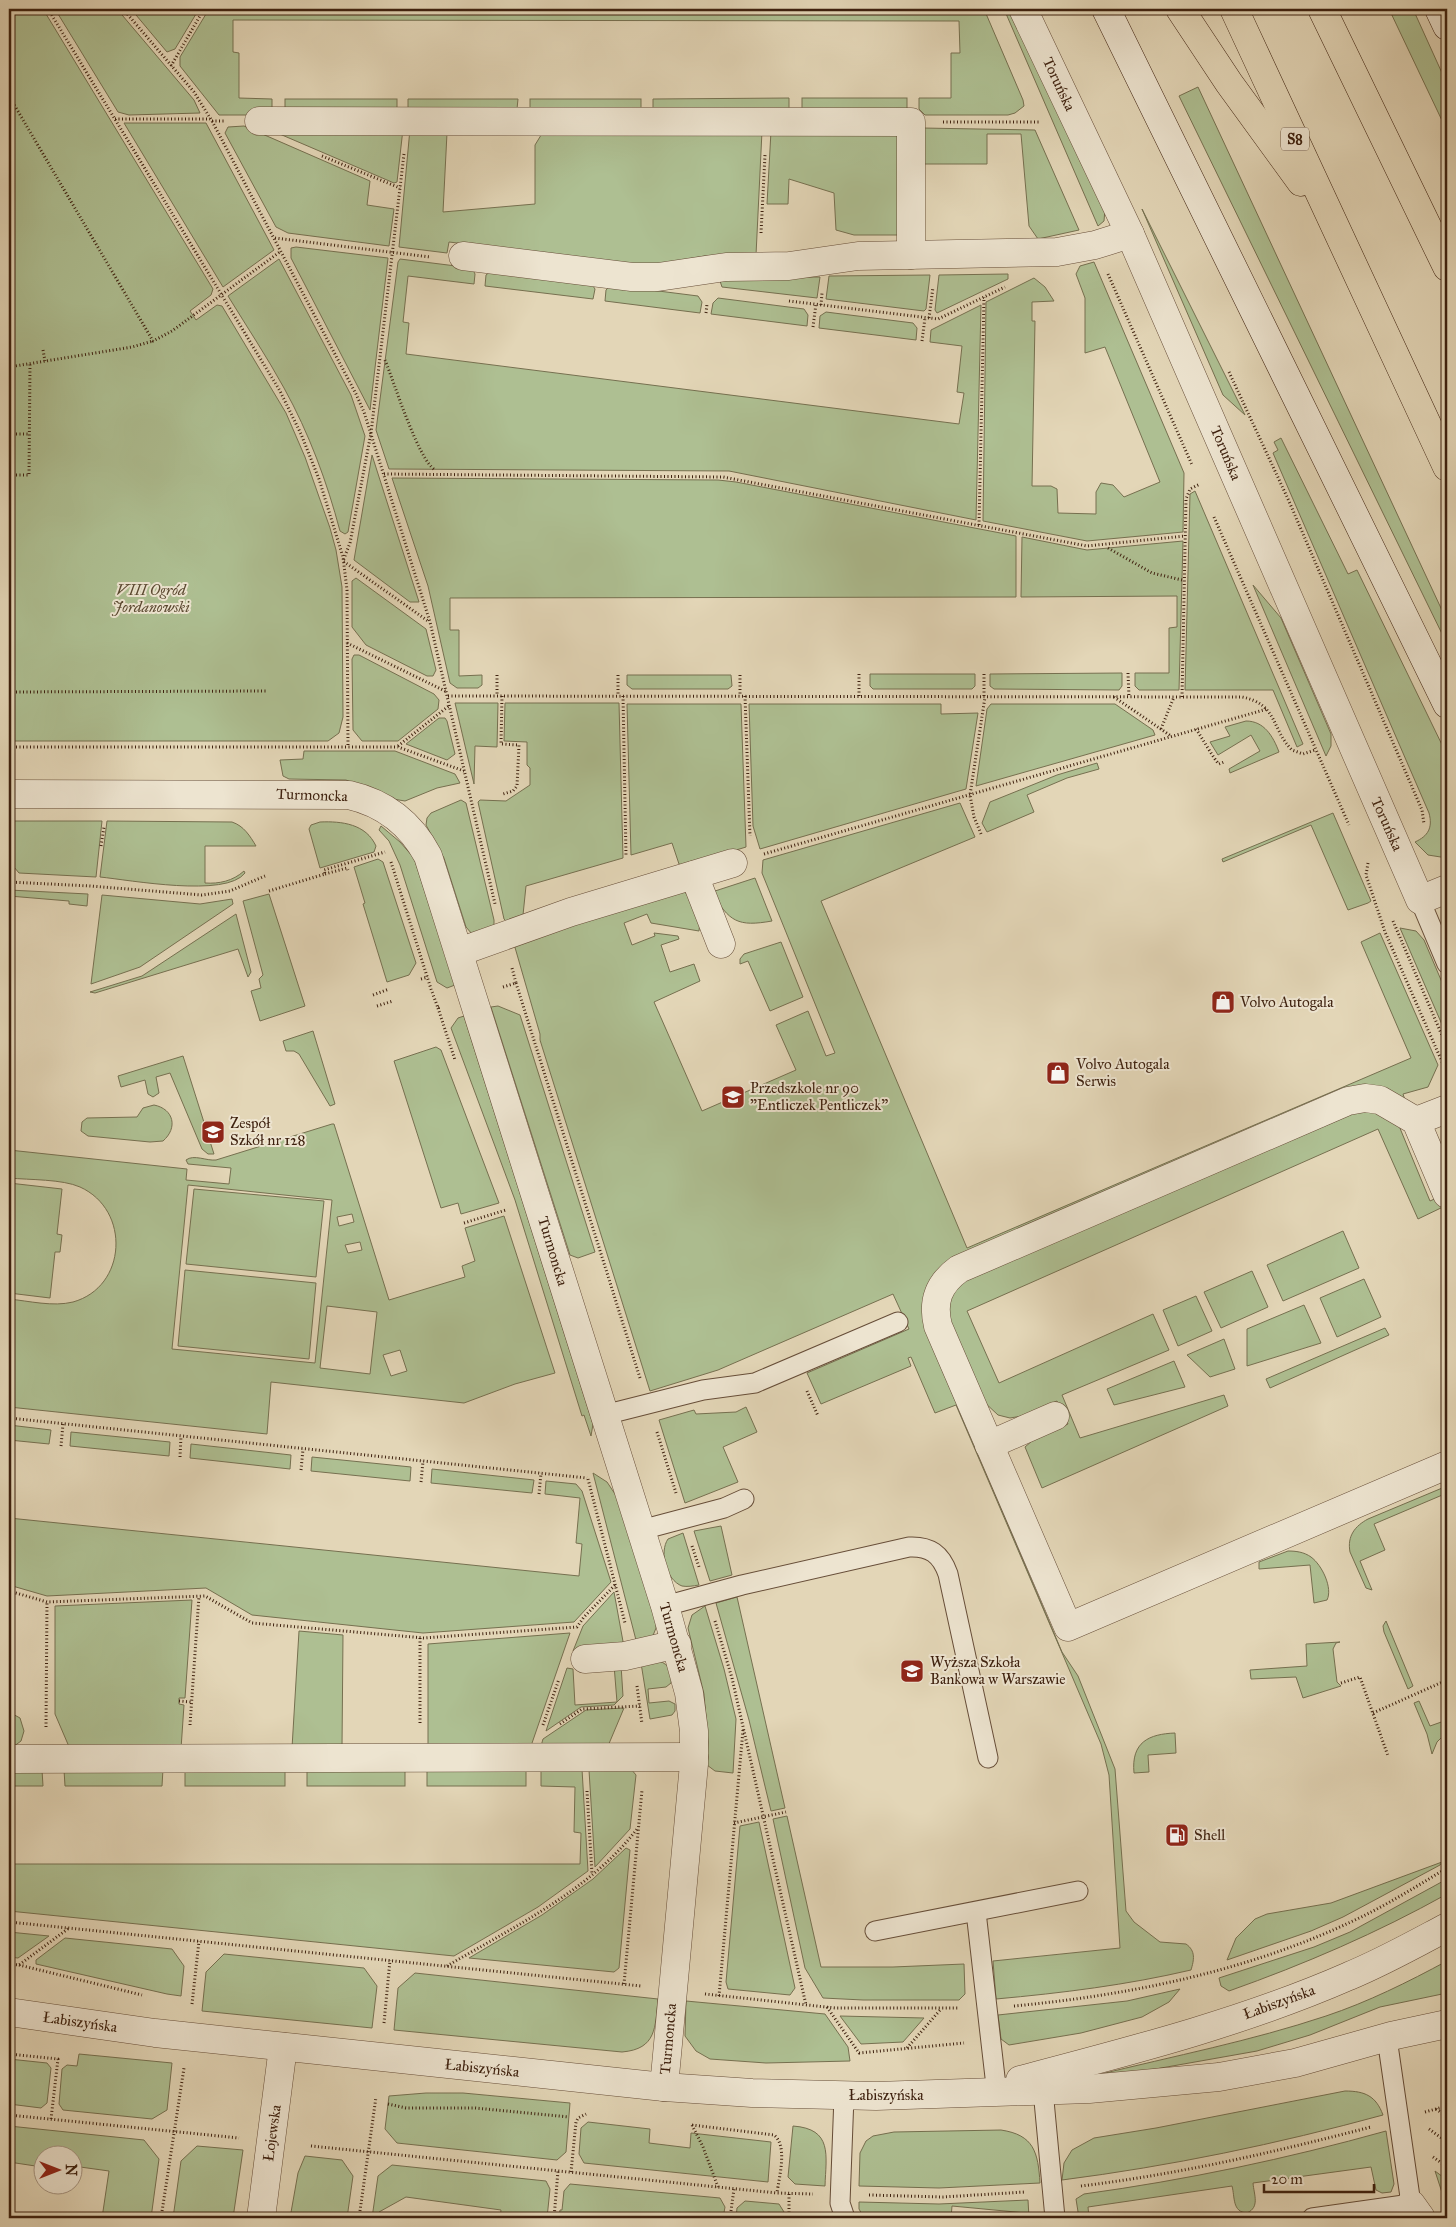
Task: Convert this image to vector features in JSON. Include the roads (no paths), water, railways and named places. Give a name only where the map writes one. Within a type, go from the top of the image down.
[{"type":"highway","points":[[1180,9],[1229,83],[1331,226],[1356,269]]},
{"type":"highway","name":"S8","points":[[1234,9],[1447,467]]},
{"type":"highway","points":[[1322,9],[1447,267]]},
{"type":"highway","points":[[1335,9],[1395,158]]},
{"type":"street","name":"Toruńska","points":[[1024,9],[1130,234],[1420,900]]},
{"type":"street","points":[[1106,9],[1447,704]]},
{"type":"street","points":[[1439,9],[1447,26]]},
{"type":"street","points":[[259,121],[911,122],[911,255]]},
{"type":"street","points":[[463,256],[645,278],[714,268],[789,266],[845,256],[1038,254],[1076,250],[1130,234]]},
{"type":"street","name":"Turmoncka","points":[[9,794],[332,794],[364,798],[389,811],[414,833],[422,844],[433,869],[677,1644],[689,1693],[694,1730],[694,1757],[664,2087]]},
{"type":"street","points":[[459,952],[572,912],[733,863]]},
{"type":"street","points":[[694,875],[721,944]]},
{"type":"street","points":[[1420,900],[1447,889]]},
{"type":"street","points":[[1447,1194],[1416,1121],[1380,1100],[1365,1098],[1348,1101],[954,1273],[944,1282],[938,1293],[935,1307],[936,1322],[1068,1627],[1447,1465]]},
{"type":"street","points":[[1416,1121],[1447,1109]]},
{"type":"street","points":[[989,1445],[1055,1416]]},
{"type":"street","points":[[579,1647],[631,1655],[677,1644]]},
{"type":"street","points":[[9,1760],[420,1758],[536,1748],[586,1758],[694,1757]]},
{"type":"street","name":"Łabiszyńska","points":[[957,2094],[996,2086],[1145,2046],[1279,2003],[1348,1977],[1400,1953],[1447,1927]]},
{"type":"street","name":"Łabiszyńska","points":[[9,2012],[155,2033],[664,2087],[752,2093],[844,2096],[957,2094],[1133,2086],[1220,2077],[1295,2063],[1447,2024]]},
{"type":"street","name":"Łojewska","points":[[261,2218],[284,2047]]},
{"type":"lane","name":"Toruńska","points":[[1420,900],[1447,964]]},
{"type":"lane","points":[[604,1414],[691,1393],[755,1383],[898,1322]]},
{"type":"lane","points":[[640,1530],[724,1508],[744,1498]]},
{"type":"lane","points":[[665,1606],[742,1585],[909,1547],[929,1549],[941,1558],[948,1574],[988,1758]]},
{"type":"lane","points":[[875,1932],[1078,1891]]},
{"type":"lane","points":[[976,1912],[996,2086]]},
{"type":"lane","points":[[1312,2218],[1414,2214],[1387,2038]]},
{"type":"lane","points":[[1043,2090],[1055,2218]]},
{"type":"lane","points":[[844,2096],[840,2203],[845,2218]]},
{"type":"place","name":"Volvo Autogala","points":[[1223,1002]]},
{"type":"place","name":"Volvo Autogala Serwis","points":[[1058,1073]]},
{"type":"place","name":"Przedszkole nr 90 \"Entliczek Pentliczek\"","points":[[733,1097]]},
{"type":"place","name":"Zespół Szkół nr 128","points":[[213,1132]]},
{"type":"place","name":"Wyższa Szkoła Bankowa w Warszawie","points":[[912,1671]]},
{"type":"place","name":"Shell","points":[[1177,1835]]},
{"type":"park label","name":"VIII Ogród Jordanowski","points":[[151,598]]}]
